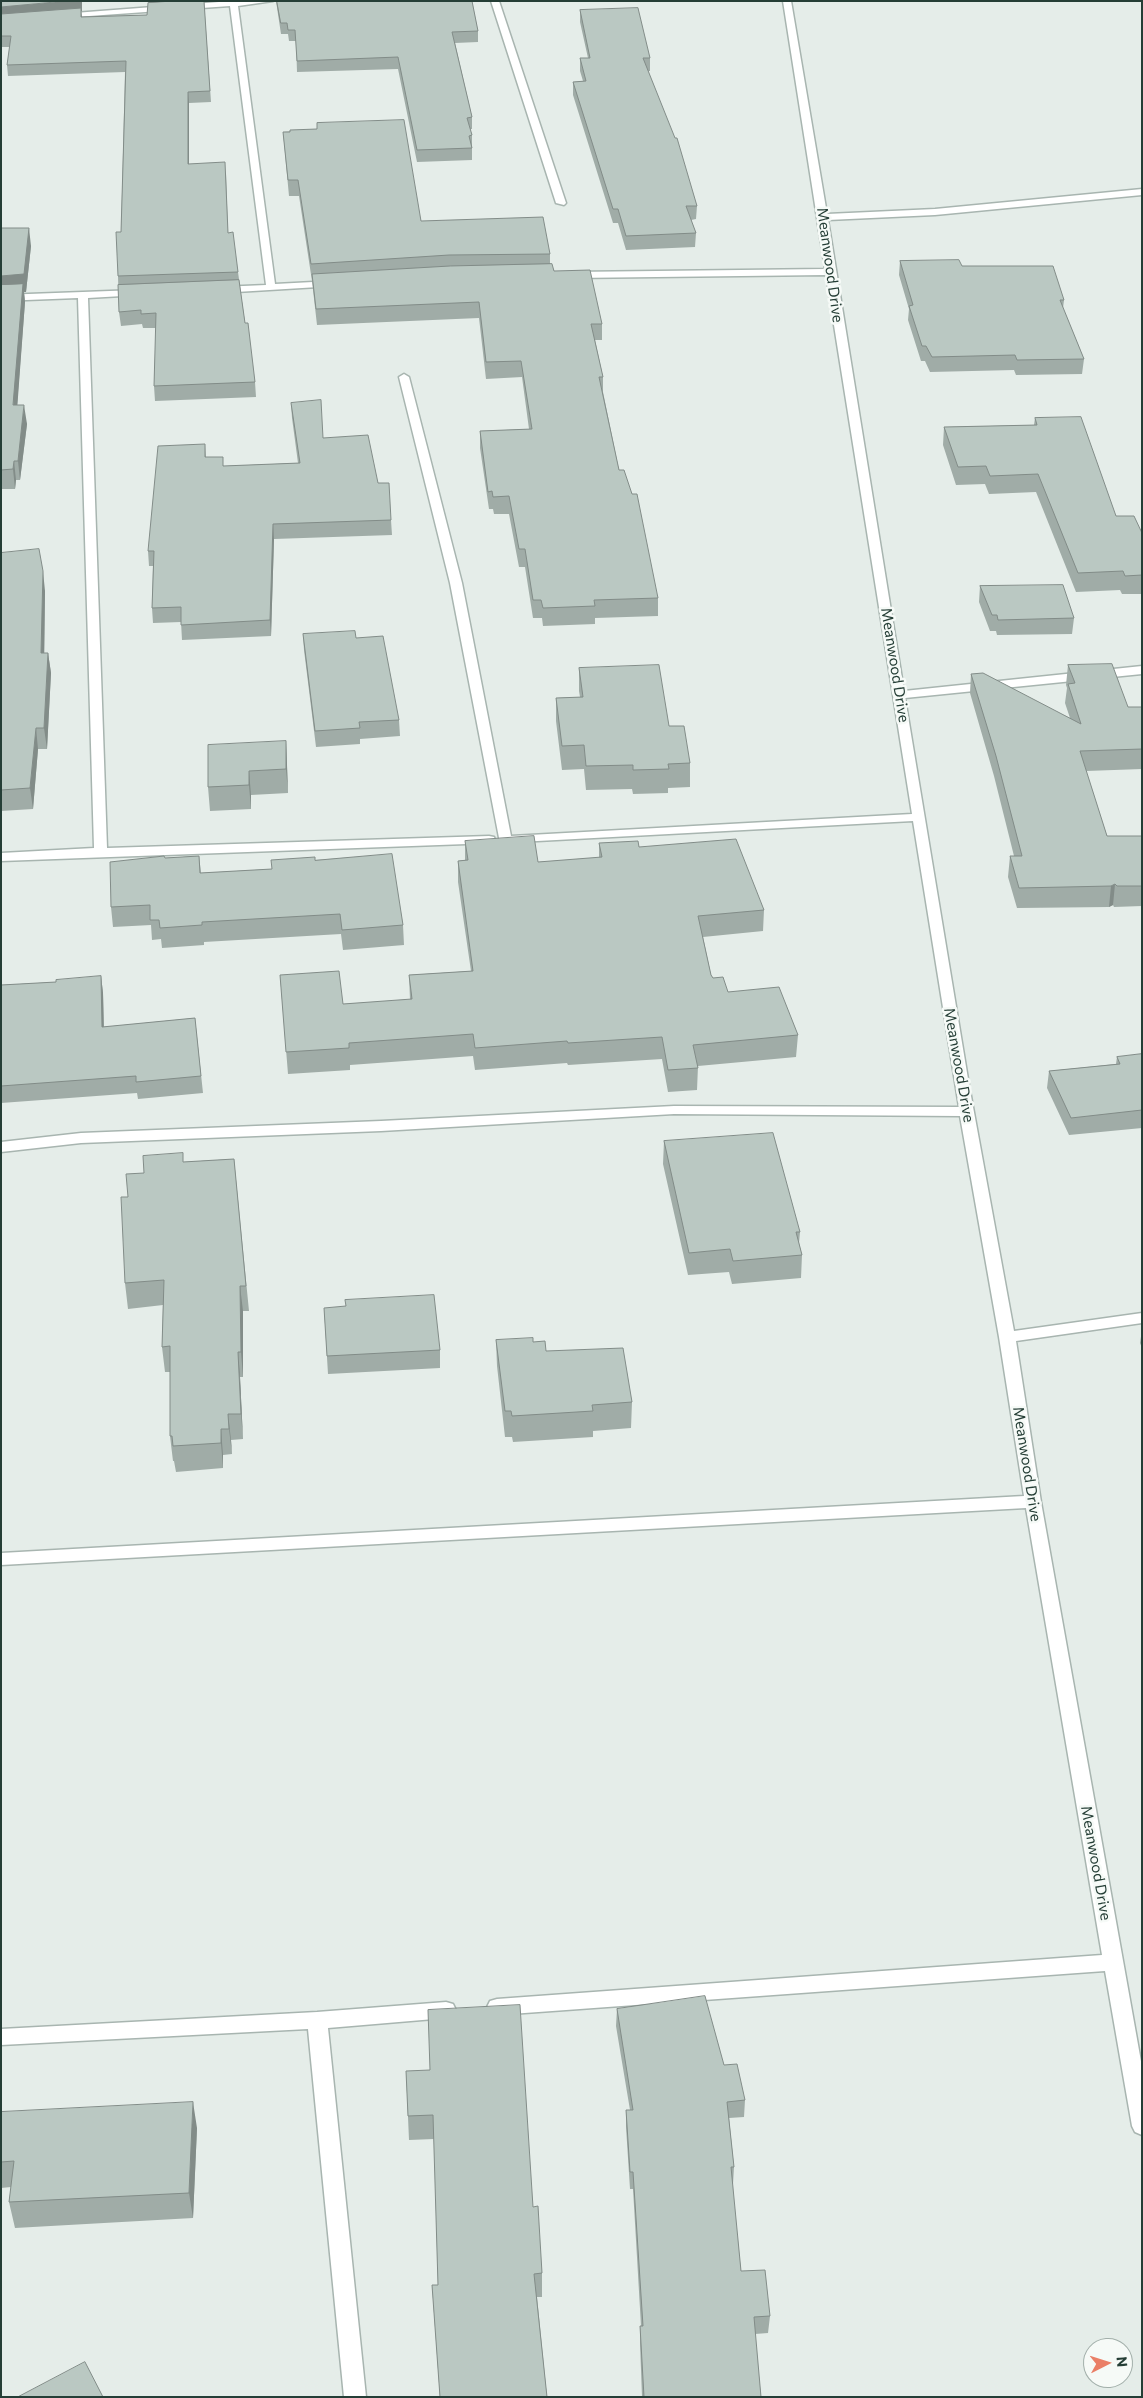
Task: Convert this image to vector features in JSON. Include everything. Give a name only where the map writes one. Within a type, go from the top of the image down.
[{"type":"street","points":[[50,17],[269,1]]},
{"type":"street","points":[[495,1],[561,203]]},
{"type":"street","name":"Meanwood Drive","points":[[787,1],[824,216],[830,272],[967,1112],[1142,2126]]},
{"type":"street","points":[[234,4],[271,288]]},
{"type":"street","points":[[824,216],[935,212],[1142,192]]},
{"type":"street","points":[[560,275],[830,272]]},
{"type":"street","points":[[212,290],[346,284]]},
{"type":"street","points":[[1,298],[152,293]]},
{"type":"street","points":[[84,295],[101,852]]},
{"type":"street","points":[[404,377],[456,583],[505,840]]},
{"type":"street","points":[[900,695],[1142,670]]},
{"type":"street","points":[[1,857],[101,852],[505,840],[918,817]]},
{"type":"street","points":[[1,1148],[81,1138],[381,1126],[674,1110],[967,1112]]},
{"type":"street","points":[[1007,1337],[1142,1318]]},
{"type":"street","points":[[1,1559],[1033,1502]]},
{"type":"street","points":[[1,2037],[317,2020],[1114,1962]]},
{"type":"street","points":[[317,2020],[355,2397]]},
{"type":"building","points":[[1,1],[66,1],[1,7]]},
{"type":"building","points":[[204,1],[210,91],[188,92],[188,164],[225,162],[228,233],[233,232],[238,272],[118,276],[116,232],[121,232],[126,61],[7,65],[11,36],[1,36],[1,14],[81,8],[81,17],[147,15],[148,3]]},
{"type":"building","points":[[277,1],[472,1],[478,31],[452,32],[472,117],[467,118],[472,135],[469,136],[472,148],[417,150],[398,57],[297,61],[295,30],[288,30],[287,23],[281,23]]},
{"type":"building","points":[[638,8],[650,58],[643,58],[675,138],[677,138],[697,206],[686,206],[696,233],[626,236],[618,209],[613,209],[573,82],[586,81],[580,58],[590,58],[580,10]]},
{"type":"building","points":[[404,120],[421,221],[543,217],[550,254],[449,255],[311,264],[298,180],[288,180],[283,132],[317,129],[317,123]]},
{"type":"building","points":[[1,228],[29,228],[24,274],[1,276]]},
{"type":"building","points":[[959,260],[962,266],[1053,266],[1064,300],[1060,300],[1084,359],[1017,360],[1015,355],[932,357],[926,346],[922,346],[909,306],[913,305],[900,261]]},
{"type":"building","points":[[552,264],[554,271],[590,270],[602,324],[591,324],[603,377],[599,377],[619,470],[624,470],[632,494],[637,494],[658,598],[594,600],[595,606],[543,608],[541,600],[533,600],[525,549],[519,549],[509,496],[493,497],[492,491],[488,492],[480,431],[532,429],[521,361],[486,362],[479,302],[316,309],[312,274],[450,266]]},
{"type":"building","points":[[239,280],[245,323],[248,323],[255,382],[154,386],[156,313],[141,314],[141,310],[119,312],[118,285]]},
{"type":"building","points":[[23,284],[13,405],[24,405],[18,461],[14,461],[13,469],[1,470],[1,285]]},
{"type":"building","points":[[321,400],[323,438],[368,435],[378,483],[389,483],[391,520],[273,524],[270,620],[181,625],[181,607],[152,608],[154,551],[148,551],[158,446],[205,444],[205,457],[223,457],[223,466],[300,463],[291,403]]},
{"type":"building","points":[[1081,417],[1116,516],[1134,516],[1142,533],[1142,575],[1125,576],[1123,571],[1078,573],[1038,474],[990,476],[986,466],[958,467],[944,427],[1037,425],[1035,418]]},
{"type":"building","points":[[39,549],[43,571],[41,653],[48,653],[44,728],[36,728],[30,788],[1,790],[1,553]]},
{"type":"building","points":[[1063,585],[1074,618],[998,620],[997,615],[992,615],[980,586]]},
{"type":"building","points":[[355,631],[356,638],[383,636],[399,720],[359,722],[360,728],[315,731],[303,634]]},
{"type":"building","points":[[1112,664],[1128,707],[1142,707],[1142,749],[1080,751],[1107,836],[1142,836],[1142,886],[1117,886],[1115,884],[1111,886],[1019,888],[1010,856],[1022,856],[996,756],[971,674],[983,673],[1081,724],[1068,684],[1075,683],[1068,665]]},
{"type":"building","points":[[659,665],[669,726],[684,726],[690,763],[668,764],[669,769],[633,770],[633,765],[586,766],[584,745],[562,746],[556,698],[583,697],[579,668]]},
{"type":"building","points":[[286,741],[286,769],[249,771],[249,785],[208,787],[208,745]]},
{"type":"building","points":[[534,836],[538,862],[602,857],[599,843],[638,841],[639,847],[736,839],[764,910],[698,916],[711,975],[713,978],[723,977],[728,992],[779,987],[798,1035],[693,1045],[698,1068],[668,1070],[662,1037],[568,1043],[567,1041],[475,1048],[473,1034],[349,1043],[349,1048],[286,1052],[280,975],[339,971],[343,1004],[412,999],[409,975],[473,971],[458,861],[468,860],[465,841]]},
{"type":"building","points":[[392,854],[403,925],[342,930],[340,914],[202,922],[202,925],[160,928],[159,920],[150,920],[150,905],[111,907],[110,862],[164,856],[165,858],[199,856],[200,873],[272,869],[271,860],[315,857],[315,860]]},
{"type":"building","points":[[101,976],[102,1027],[195,1018],[201,1076],[136,1082],[136,1076],[1,1086],[1,985],[56,982],[56,980]]},
{"type":"building","points":[[1142,1054],[1142,1110],[1071,1118],[1049,1071],[1120,1064],[1117,1057]]},
{"type":"building","points":[[773,1133],[800,1232],[796,1232],[802,1255],[733,1261],[730,1249],[689,1253],[664,1141]]},
{"type":"building","points":[[183,1153],[183,1162],[234,1159],[246,1286],[240,1286],[241,1352],[238,1352],[241,1414],[228,1414],[229,1429],[221,1429],[221,1443],[173,1446],[172,1436],[170,1436],[170,1346],[162,1347],[164,1280],[125,1283],[121,1197],[128,1197],[126,1174],[144,1173],[143,1156]]},
{"type":"building","points":[[434,1295],[440,1350],[327,1356],[324,1308],[346,1306],[345,1300]]},
{"type":"building","points":[[533,1338],[533,1342],[545,1341],[546,1351],[623,1348],[632,1402],[592,1405],[593,1411],[512,1416],[511,1411],[505,1411],[496,1340]]},
{"type":"building","points":[[705,1996],[724,2065],[737,2064],[745,2100],[727,2102],[734,2167],[731,2167],[741,2271],[765,2270],[770,2316],[754,2317],[761,2397],[644,2397],[640,2326],[643,2326],[633,2172],[630,2172],[626,2110],[633,2110],[617,2009]]},
{"type":"building","points":[[520,2005],[533,2207],[538,2206],[542,2273],[534,2274],[547,2397],[440,2397],[432,2285],[438,2285],[433,2115],[408,2116],[406,2071],[430,2070],[428,2010]]},
{"type":"building","points":[[193,2102],[189,2193],[9,2202],[14,2161],[1,2162],[1,2112]]},
{"type":"building","points":[[85,2362],[103,2397],[18,2397]]}]
